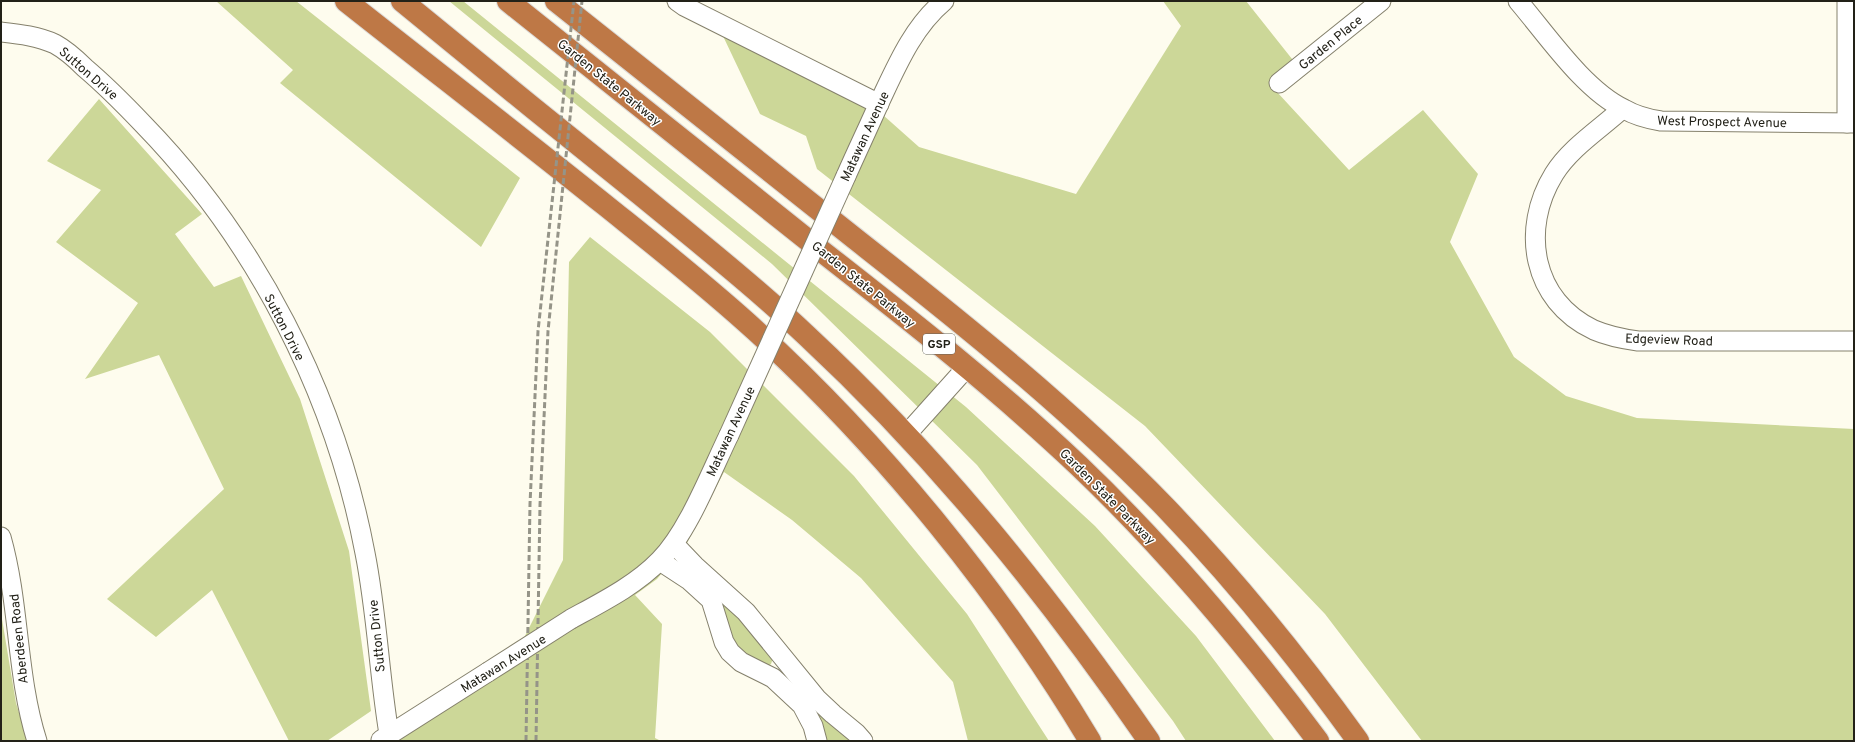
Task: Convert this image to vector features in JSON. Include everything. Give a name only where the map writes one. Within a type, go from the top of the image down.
[{"type":"highway","points":[[346,1],[681,266],[752,327],[793,367],[896,476],[961,555],[1025,640],[1090,741]]},
{"type":"highway","points":[[402,1],[771,303],[844,371],[906,434],[962,495],[1026,574],[1078,642],[1149,741]]},
{"type":"highway","name":"Garden State Parkway","points":[[508,1],[967,367],[1080,467],[1153,541],[1227,624],[1318,741]]},
{"type":"highway","name":"GSP","points":[[556,1],[978,336],[1093,437],[1165,507],[1234,582],[1302,664],[1358,741]]},
{"type":"street","points":[[677,1],[684,6],[879,104]]},
{"type":"street","name":"Matawan Avenue","points":[[384,738],[571,619],[621,591],[660,561],[674,544],[729,435],[897,64],[912,38],[944,1]]},
{"type":"street","name":"Garden Place","points":[[1279,83],[1381,1]]},
{"type":"street","name":"West Prospect Avenue","points":[[1518,1],[1581,76],[1600,93],[1622,109],[1642,118],[1661,121],[1850,123]]},
{"type":"street","points":[[1847,1],[1850,123]]},
{"type":"street","name":"Sutton Drive","points":[[1,32],[24,35],[56,44],[70,54],[113,92],[158,139],[223,221],[258,275],[283,320],[307,370],[325,413],[356,511],[372,590],[382,698],[384,738]]},
{"type":"street","name":"Edgeview Road","points":[[1622,109],[1564,162],[1547,188],[1539,207],[1535,240],[1540,268],[1547,287],[1557,301],[1569,313],[1595,330],[1614,337],[1638,341],[1854,341]]},
{"type":"street","points":[[906,434],[967,367]]},
{"type":"street","name":"Aberdeen Road","points":[[1,537],[14,598],[24,691],[37,741]]},
{"type":"street","points":[[674,544],[694,566],[716,595],[724,642],[730,652],[742,662],[773,678],[806,710],[813,726],[817,741]]},
{"type":"street","points":[[660,561],[689,580],[746,612],[817,699],[863,741]]},
{"type":"street","points":[[773,678],[786,661]]},
{"type":"green space","points":[[216,1],[296,1],[520,178],[481,247],[280,83],[293,70]]},
{"type":"green space","points":[[449,1],[463,1],[966,407],[1095,526],[1196,636],[1275,741],[1186,741],[1173,721],[977,465],[772,264]]},
{"type":"green space","points":[[1163,1],[1246,1],[1300,69],[1277,92],[1349,170],[1423,110],[1478,174],[1450,242],[1514,357],[1566,396],[1637,418],[1854,429],[1854,741],[1422,741],[1325,614],[1145,426],[817,169],[806,136],[760,114],[723,36],[874,107],[919,147],[1076,194],[1181,26]]},
{"type":"green space","points":[[99,99],[202,214],[175,234],[214,287],[241,276],[300,399],[349,551],[371,711],[327,741],[289,741],[212,590],[156,637],[107,599],[224,489],[159,355],[85,379],[138,303],[56,242],[101,190],[47,161]]},
{"type":"green space","points":[[590,237],[710,332],[854,476],[967,614],[1049,741],[968,741],[953,682],[861,578],[792,520],[724,472],[687,543],[657,579],[635,595],[662,624],[655,738],[661,741],[391,741],[521,644],[563,560],[569,262]]},
{"type":"green space","points":[[724,603],[727,603],[773,658],[771,664],[767,667],[734,650],[721,606]]},
{"type":"green space","points":[[1,613],[16,703],[28,741],[1,741]]},
{"type":"green space","points":[[787,675],[856,741],[823,741],[784,677]]},
{"type":"railway","points":[[526,741],[530,504],[538,331],[574,1]]},
{"type":"railway","points":[[536,741],[540,505],[548,331],[582,1]]}]
